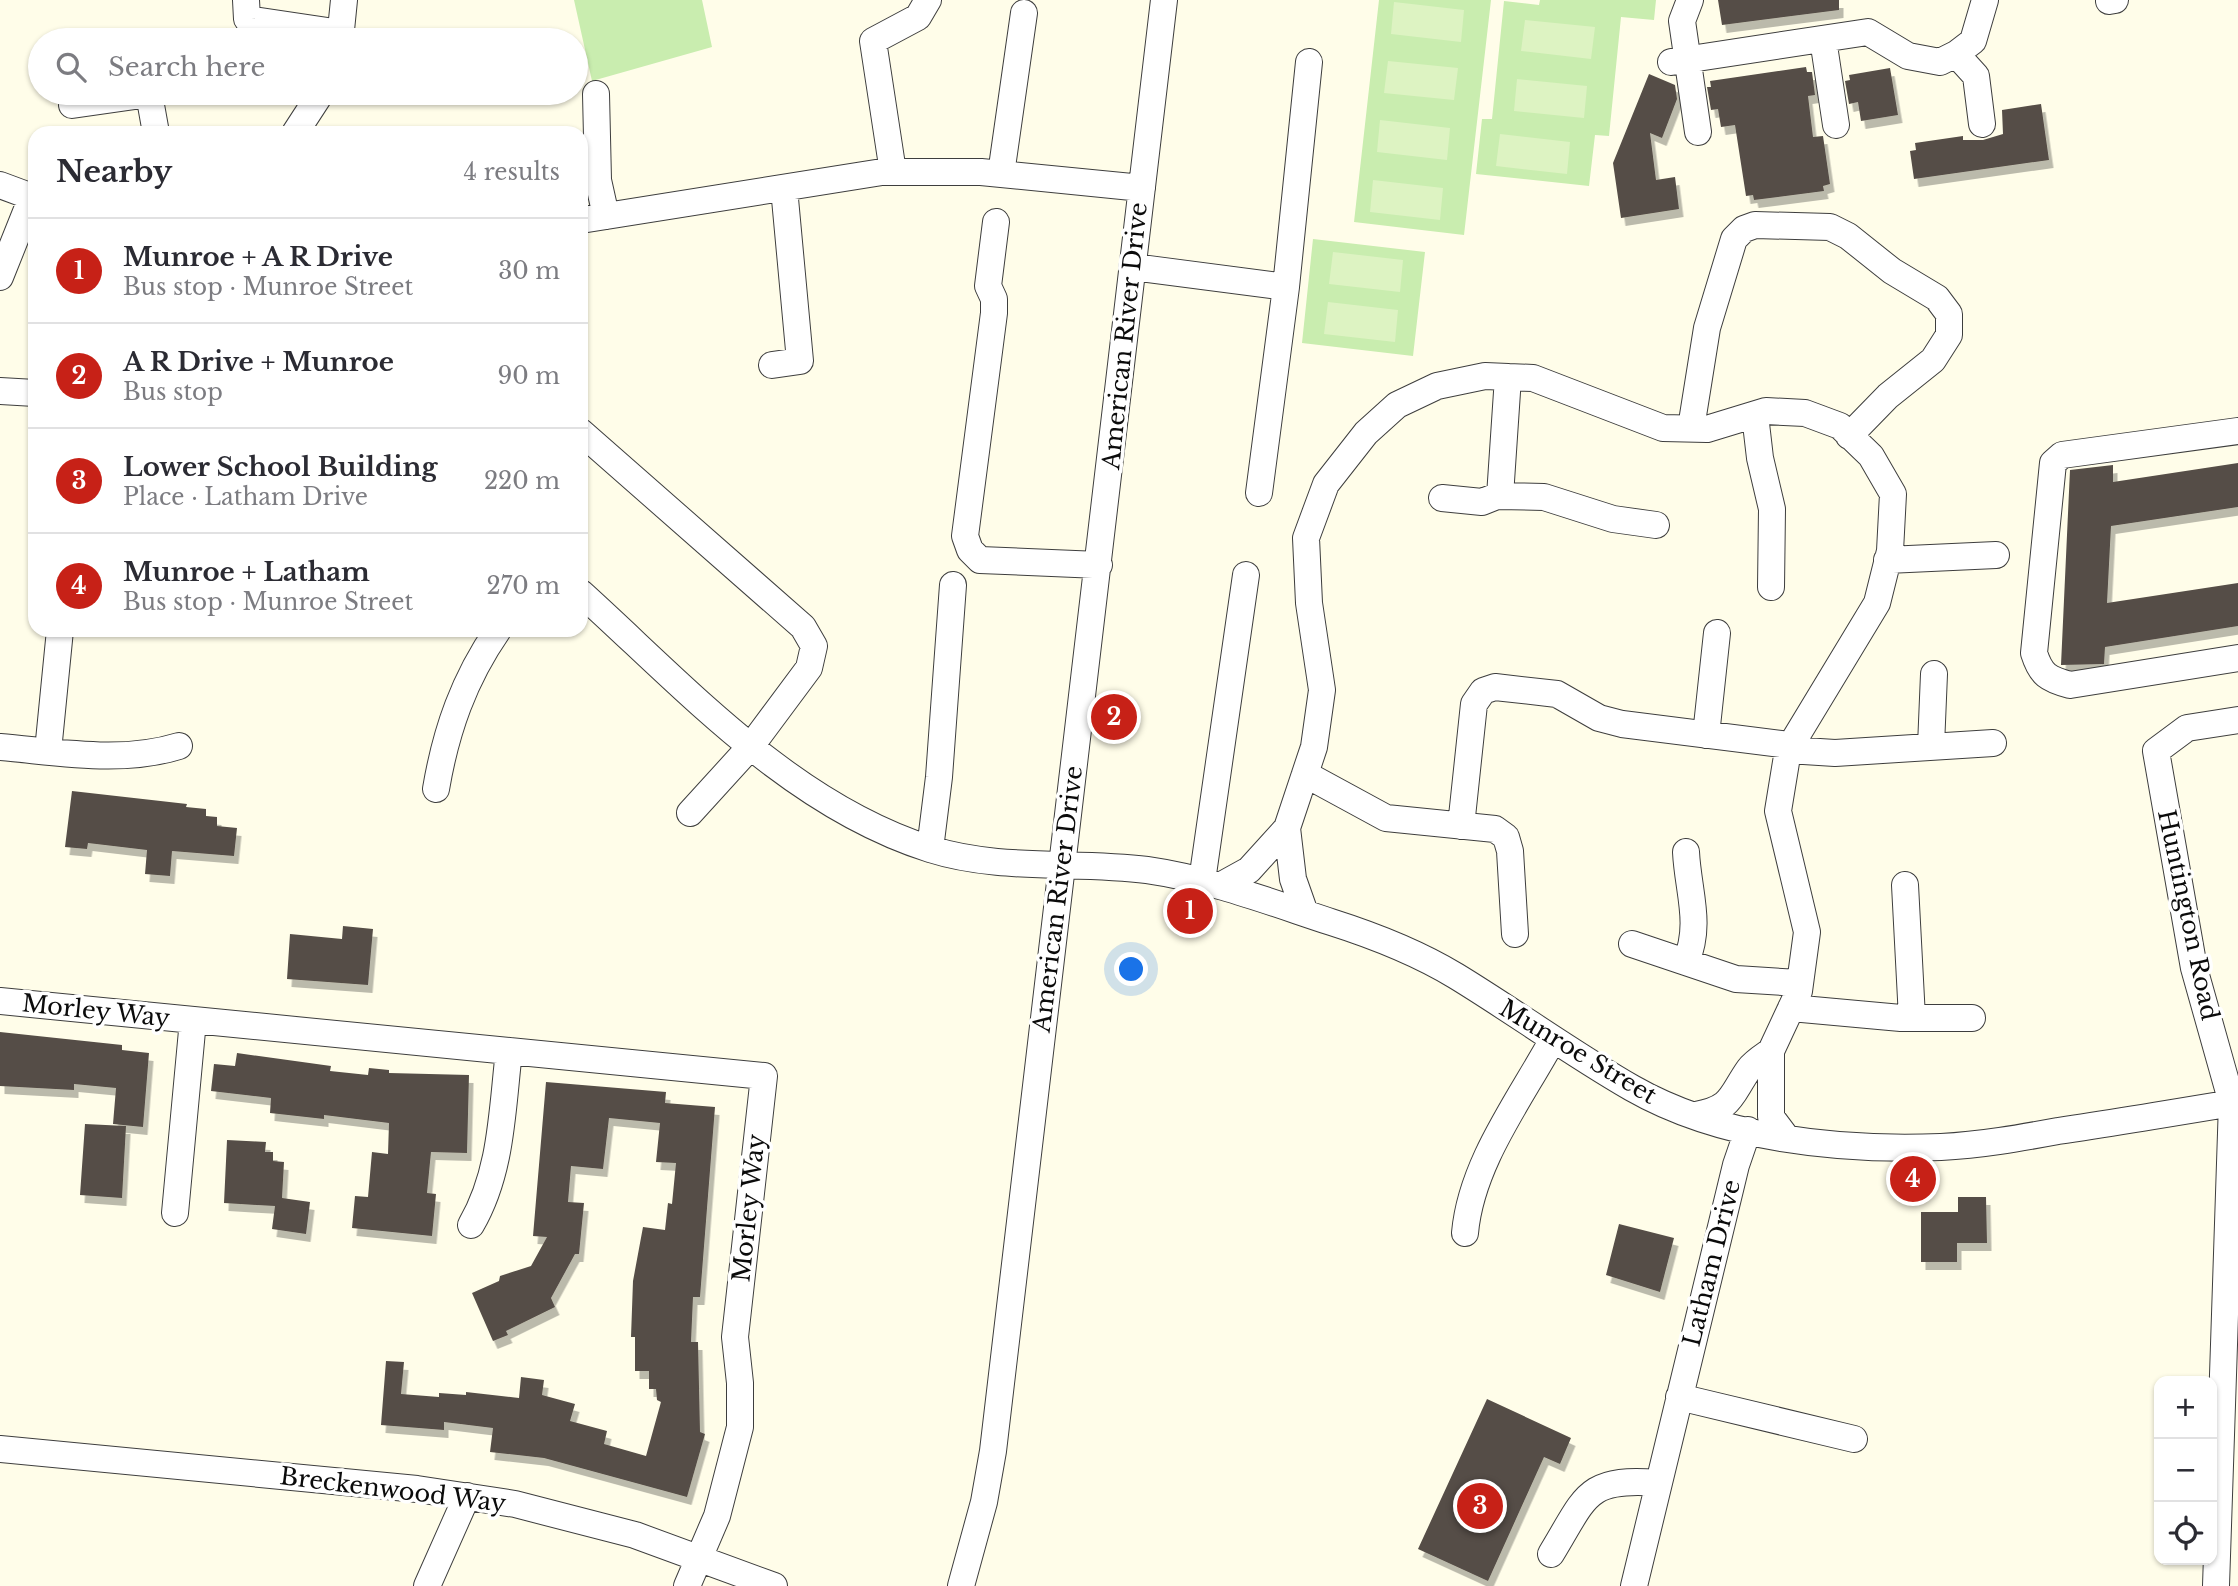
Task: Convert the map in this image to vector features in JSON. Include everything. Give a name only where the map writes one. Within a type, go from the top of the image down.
[{"type":"street","points":[[893,172],[873,41],[918,17],[928,0]]},
{"type":"street","name":"American River Drive","points":[[961,1586],[984,1502],[993,1451],[1164,0]]},
{"type":"street","points":[[1690,0],[1682,21],[1680,61],[1698,132]]},
{"type":"street","points":[[1680,61],[1868,32],[1908,56],[1940,62],[1973,41],[1984,0]]},
{"type":"street","points":[[342,28],[348,1]]},
{"type":"street","points":[[247,9],[312,28]]},
{"type":"street","points":[[1001,174],[1024,13]]},
{"type":"street","points":[[1823,39],[1836,125]]},
{"type":"street","points":[[1956,54],[1976,76],[1982,124]]},
{"type":"street","points":[[1259,493],[1286,287],[1309,62]]},
{"type":"street","points":[[596,94],[594,129],[598,180],[593,218],[893,172],[1001,174],[1142,188]]},
{"type":"street","points":[[151,105],[155,126]]},
{"type":"street","points":[[302,126],[314,105]]},
{"type":"street","points":[[0,185],[28,195]]},
{"type":"street","points":[[772,365],[800,361],[784,188]]},
{"type":"street","points":[[0,277],[28,209]]},
{"type":"street","points":[[996,222],[988,286],[995,299],[994,313],[965,536],[970,550],[980,560],[1099,565]]},
{"type":"street","points":[[1691,428],[1707,328],[1734,239],[1744,229],[1755,225],[1830,227],[1848,236],[1892,271],[1937,298],[1949,314],[1949,335],[1933,359],[1888,396],[1849,436]]},
{"type":"street","points":[[1133,267],[1286,287]]},
{"type":"street","points":[[1246,575],[1211,884],[1249,870],[1287,828],[1314,747],[1322,691],[1309,603],[1306,538],[1325,484],[1366,433],[1397,405],[1437,386],[1485,376],[1533,378],[1663,428],[1707,429],[1766,411],[1805,413],[1840,426],[1871,456],[1893,494],[1887,560],[1877,603],[1789,747],[1778,811],[1807,932],[1799,983],[1791,1008],[1771,1051],[1771,1117],[1786,1137]]},
{"type":"street","points":[[1500,496],[1508,377]]},
{"type":"street","points":[[0,391],[28,393]]},
{"type":"street","points":[[1755,415],[1760,458],[1772,509],[1772,587]]},
{"type":"street","points":[[2238,431],[2062,455],[2053,463],[2034,653],[2040,671],[2048,679],[2070,685],[2238,658]]},
{"type":"street","points":[[588,438],[803,627],[814,646],[809,668],[751,746],[690,813]]},
{"type":"street","points":[[1441,498],[1482,502],[1500,496],[1544,497],[1613,519],[1656,525]]},
{"type":"street","points":[[1887,560],[1996,555]]},
{"type":"street","points":[[930,849],[940,777],[953,585]]},
{"type":"street","name":"Munroe Street","points":[[588,599],[751,746],[851,816],[930,849],[1005,862],[1062,863],[1148,870],[1211,884],[1346,927],[1452,974],[1552,1041],[1632,1088],[1696,1115],[1748,1130],[1786,1137],[1879,1146],[1940,1147],[1999,1141],[2235,1103]]},
{"type":"street","points":[[1706,735],[1717,633]]},
{"type":"street","points":[[48,751],[59,637]]},
{"type":"street","points":[[436,789],[452,716],[466,684],[494,637]]},
{"type":"street","points":[[1931,746],[1934,674]]},
{"type":"street","points":[[1461,826],[1474,704],[1483,691],[1496,687],[1557,694],[1599,718],[1622,724],[1835,753],[1993,743]]},
{"type":"street","name":"Huntington Road","points":[[2216,1586],[2235,1103],[2194,968],[2156,751],[2187,728],[2238,720]]},
{"type":"street","points":[[0,747],[141,756],[178,746]]},
{"type":"street","points":[[1305,774],[1386,818],[1495,829],[1506,837],[1510,851],[1515,934]]},
{"type":"street","points":[[1287,828],[1293,879],[1305,913]]},
{"type":"street","points":[[1686,852],[1688,889],[1696,919],[1694,941],[1686,962]]},
{"type":"street","points":[[1905,885],[1912,1018]]},
{"type":"street","points":[[1632,944],[1736,979],[1799,983]]},
{"type":"street","name":"Morley Way","points":[[0,1001],[764,1076],[734,1337],[740,1383],[740,1427],[732,1466],[687,1586]]},
{"type":"street","points":[[1791,1008],[1912,1018],[1972,1018]]},
{"type":"street","name":"Morley Way","points":[[175,1213],[193,1020]]},
{"type":"street","points":[[1465,1233],[1467,1208],[1476,1179],[1552,1041]]},
{"type":"street","points":[[471,1225],[484,1203],[494,1174],[509,1051]]},
{"type":"street","points":[[1696,1115],[1715,1112],[1728,1103],[1750,1068],[1771,1051]]},
{"type":"street","name":"Latham Drive","points":[[1634,1586],[1736,1166],[1748,1130]]},
{"type":"street","points":[[1679,1397],[1854,1439]]},
{"type":"street","name":"Breckenwood Way","points":[[0,1449],[467,1496],[584,1520],[774,1586]]},
{"type":"street","points":[[1551,1554],[1584,1499],[1606,1483],[1628,1480],[1658,1483]]},
{"type":"street","points":[[427,1586],[467,1496]]},
{"type":"green space","points":[[574,0],[702,0],[712,47],[592,81],[588,63],[588,28],[580,28]]},
{"type":"green space","points":[[1379,0],[1491,0],[1464,235],[1354,222]]},
{"type":"green space","points":[[1540,0],[1656,0],[1654,20],[1621,17],[1609,136],[1595,135],[1589,186],[1476,174],[1482,119],[1492,119],[1504,1],[1539,5]]},
{"type":"green space","points":[[1394,2],[1464,10],[1461,42],[1391,34]]},
{"type":"green space","points":[[1525,20],[1595,27],[1591,59],[1521,51]]},
{"type":"green space","points":[[1388,61],[1458,68],[1454,100],[1384,93]]},
{"type":"green space","points":[[1517,79],[1587,86],[1584,118],[1514,111]]},
{"type":"green space","points":[[1380,120],[1450,128],[1447,160],[1377,152]]},
{"type":"green space","points":[[1500,134],[1570,142],[1567,174],[1496,166]]},
{"type":"green space","points":[[1373,180],[1443,188],[1440,220],[1370,212]]},
{"type":"green space","points":[[1313,239],[1425,252],[1413,356],[1302,343]]},
{"type":"green space","points":[[1333,252],[1403,260],[1400,292],[1329,284]]},
{"type":"green space","points":[[1328,302],[1398,310],[1395,342],[1324,334]]},
{"type":"building","points":[[1718,0],[1839,0],[1839,10],[1722,25]]},
{"type":"building","points":[[1806,67],[1807,72],[1812,72],[1815,95],[1808,96],[1813,137],[1823,136],[1830,184],[1823,186],[1824,191],[1754,200],[1753,195],[1746,196],[1735,125],[1721,127],[1718,109],[1711,110],[1707,87],[1711,87],[1710,81]]},
{"type":"building","points":[[1890,68],[1898,115],[1861,121],[1858,102],[1849,104],[1845,81],[1850,80],[1849,75]]},
{"type":"building","points":[[1649,74],[1675,85],[1677,99],[1662,138],[1650,133],[1656,180],[1675,177],[1679,209],[1621,218],[1613,163]]},
{"type":"building","points":[[2041,104],[2049,160],[1914,179],[1910,151],[1916,150],[1915,143],[1963,136],[1963,140],[1983,140],[2003,134],[2002,110]]},
{"type":"building","points":[[2238,463],[2238,507],[2111,526],[2107,603],[2238,583],[2238,626],[2105,647],[2104,664],[2061,665],[2070,470],[2113,465],[2113,482]]},
{"type":"building","points":[[72,791],[187,804],[186,807],[206,809],[206,816],[217,817],[217,826],[237,828],[234,856],[172,851],[170,876],[145,874],[147,850],[88,843],[87,849],[65,847]]},
{"type":"building","points":[[343,926],[373,929],[368,985],[287,979],[290,934],[342,939]]},
{"type":"building","points":[[0,1032],[122,1045],[122,1050],[149,1053],[143,1127],[113,1124],[116,1088],[74,1084],[74,1090],[0,1086]]},
{"type":"building","points":[[237,1053],[331,1066],[330,1071],[368,1075],[369,1068],[389,1070],[389,1073],[469,1075],[467,1153],[431,1152],[427,1193],[436,1194],[432,1236],[352,1228],[355,1196],[368,1197],[372,1152],[388,1154],[389,1123],[324,1115],[324,1119],[270,1113],[271,1098],[211,1091],[214,1064],[235,1066]]},
{"type":"building","points":[[546,1082],[666,1092],[665,1103],[715,1107],[700,1297],[693,1297],[691,1342],[698,1342],[700,1432],[705,1434],[687,1497],[544,1458],[490,1452],[493,1428],[444,1422],[444,1430],[381,1425],[386,1361],[404,1362],[401,1394],[439,1397],[439,1393],[466,1395],[466,1392],[519,1398],[521,1377],[544,1380],[542,1395],[575,1404],[570,1421],[607,1431],[604,1444],[646,1456],[661,1402],[657,1400],[656,1389],[649,1389],[649,1371],[635,1371],[635,1337],[631,1337],[633,1281],[643,1227],[665,1230],[668,1203],[672,1204],[676,1163],[656,1162],[660,1123],[609,1118],[603,1169],[571,1166],[568,1202],[584,1203],[579,1254],[575,1254],[551,1298],[555,1307],[506,1331],[508,1335],[493,1341],[472,1293],[499,1281],[500,1276],[531,1266],[547,1237],[533,1236]]},
{"type":"building","points":[[85,1124],[126,1126],[122,1198],[80,1195]]},
{"type":"building","points":[[227,1140],[266,1142],[265,1152],[273,1152],[273,1161],[284,1162],[282,1198],[310,1202],[306,1234],[272,1229],[275,1206],[224,1203]]},
{"type":"building","points":[[1958,1197],[1986,1197],[1987,1243],[1957,1243],[1957,1262],[1921,1262],[1921,1212],[1958,1212]]},
{"type":"building","points":[[1619,1224],[1674,1238],[1660,1292],[1606,1275]]},
{"type":"building","points":[[1487,1399],[1571,1438],[1560,1464],[1544,1457],[1488,1581],[1418,1549]]},
{"type":"place","name":"A R Drive + Munroe","points":[[1114,717]]},
{"type":"place","name":"Munroe + A R Drive","points":[[1190,911]]},
{"type":"place","name":"Munroe + Latham","points":[[1913,1179]]},
{"type":"place","name":"Lower School Building","points":[[1480,1506]]}]
